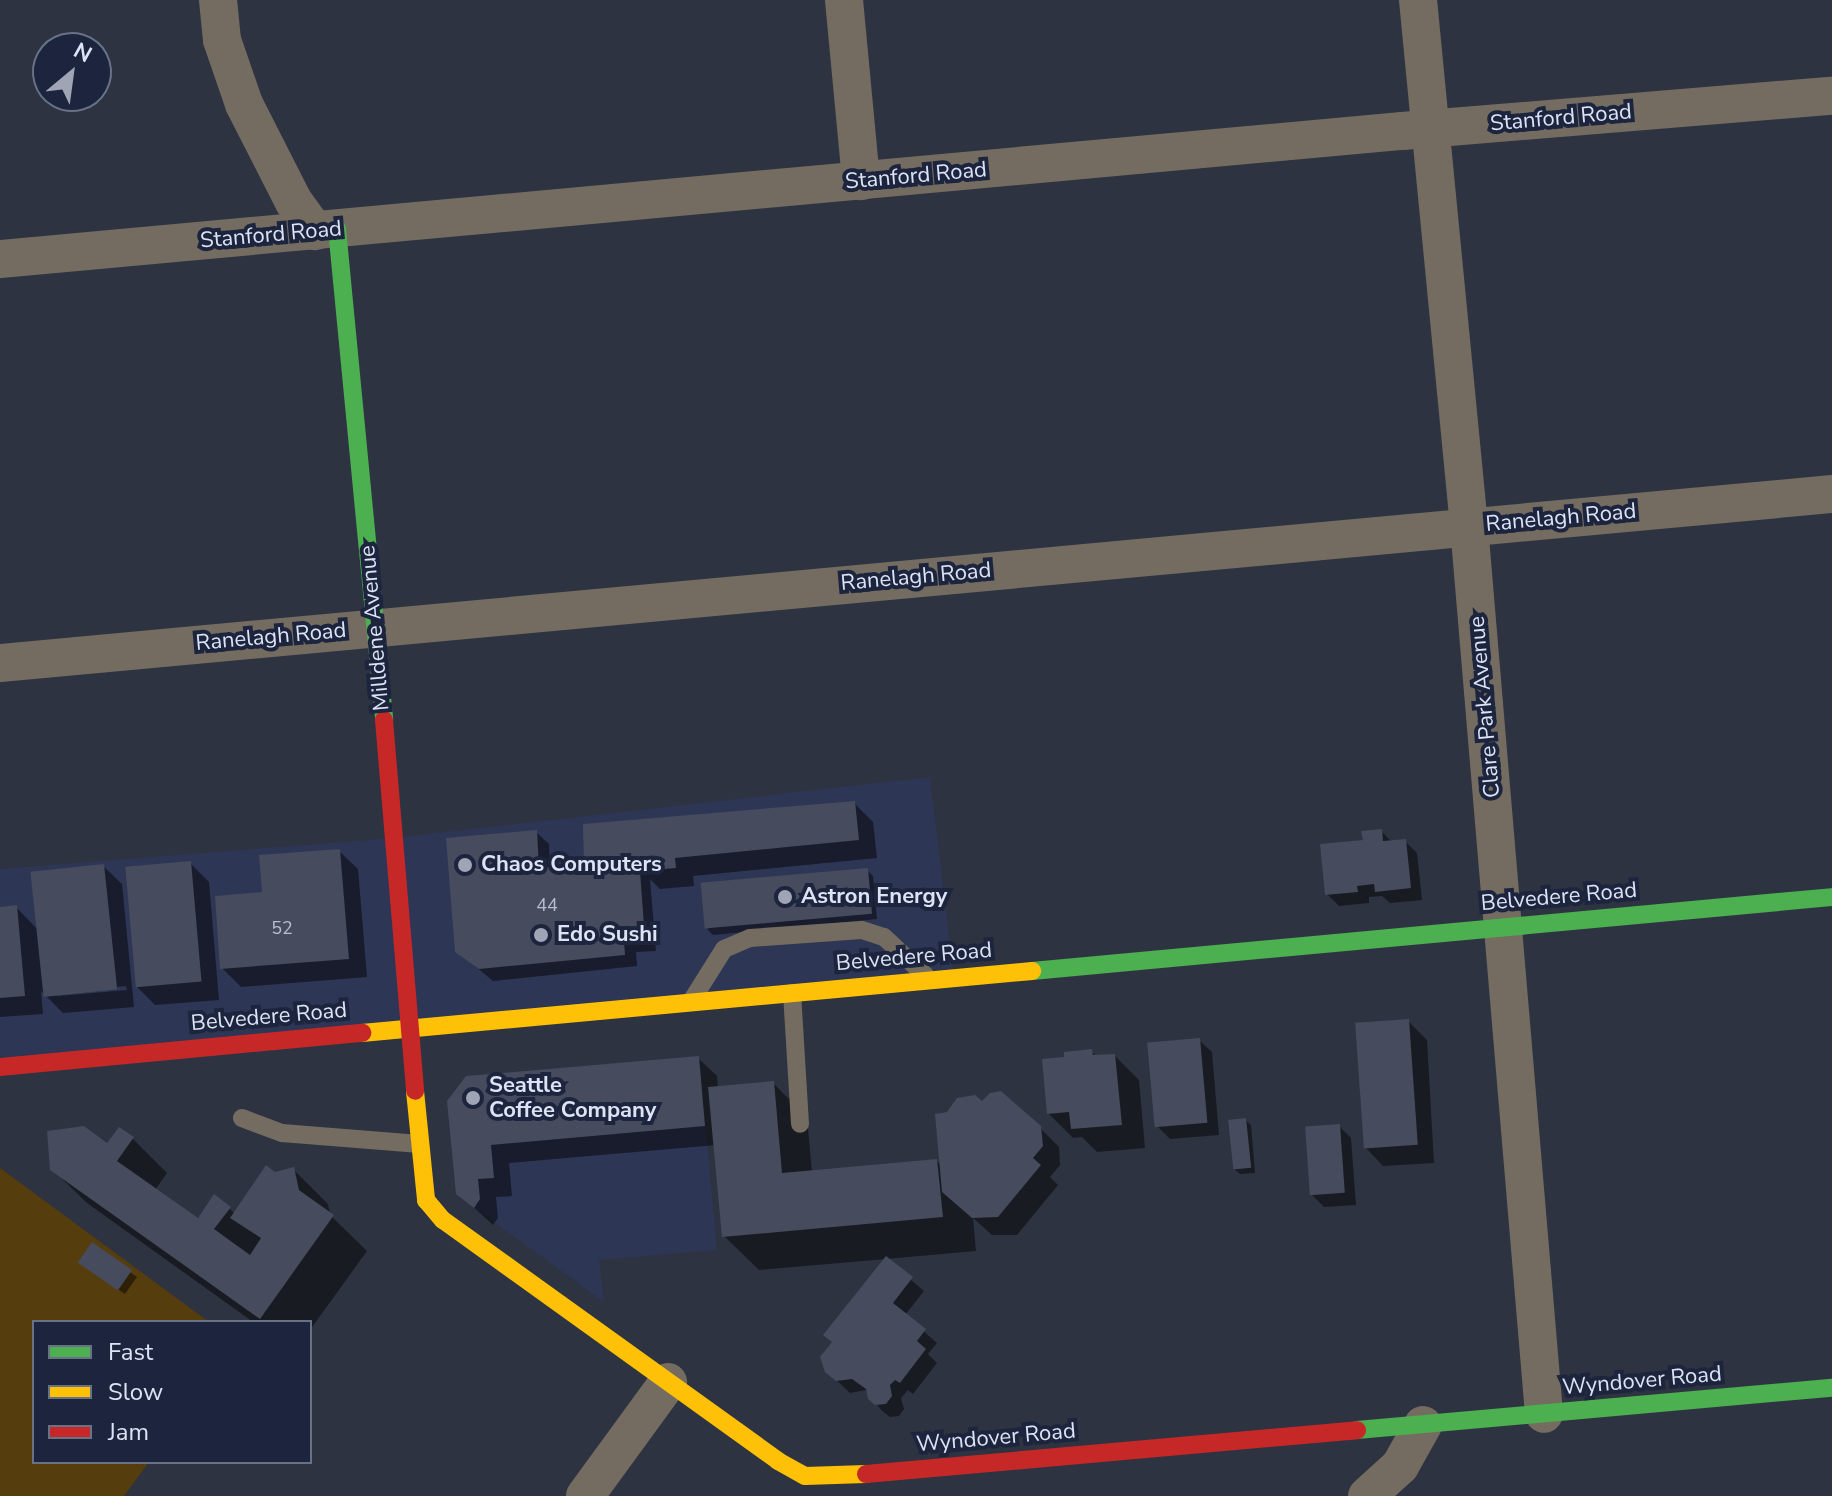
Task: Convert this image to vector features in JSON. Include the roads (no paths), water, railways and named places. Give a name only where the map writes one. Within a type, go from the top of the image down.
[{"type":"street","name":"Milldene Avenue","points":[[218,0],[229,67],[244,104],[294,202],[326,230],[376,627],[411,1028]]},
{"type":"street","points":[[844,0],[861,181]]},
{"type":"street","name":"Clare Park Avenue","points":[[1418,0],[1469,526],[1544,1414]]},
{"type":"street","name":"Stanford Road","points":[[0,259],[1429,129],[1832,96]]},
{"type":"street","name":"Ranelagh Road","points":[[0,663],[1832,494]]},
{"type":"street","name":"Belvedere Road","points":[[0,1067],[1832,897]]},
{"type":"street","name":"Wyndover Road","points":[[411,1028],[426,1200],[443,1220],[778,1461],[805,1476],[822,1478],[1832,1388]]},
{"type":"street","points":[[585,1496],[668,1382]]},
{"type":"street","points":[[1367,1496],[1400,1466],[1423,1425]]},
{"type":"lane","points":[[691,1002],[717,957],[734,943],[808,932],[850,929],[874,933],[905,954],[930,980]]},
{"type":"lane","points":[[792,993],[800,1124]]},
{"type":"lane","points":[[242,1118],[282,1133],[420,1144]]},
{"type":"place","name":"Chaos Computers","points":[[465,865]]},
{"type":"place","name":"Astron Energy","points":[[785,897]]},
{"type":"place","name":"Edo Sushi","points":[[541,935]]},
{"type":"place","name":"Seattle Coffee Company","points":[[473,1098]]}]
